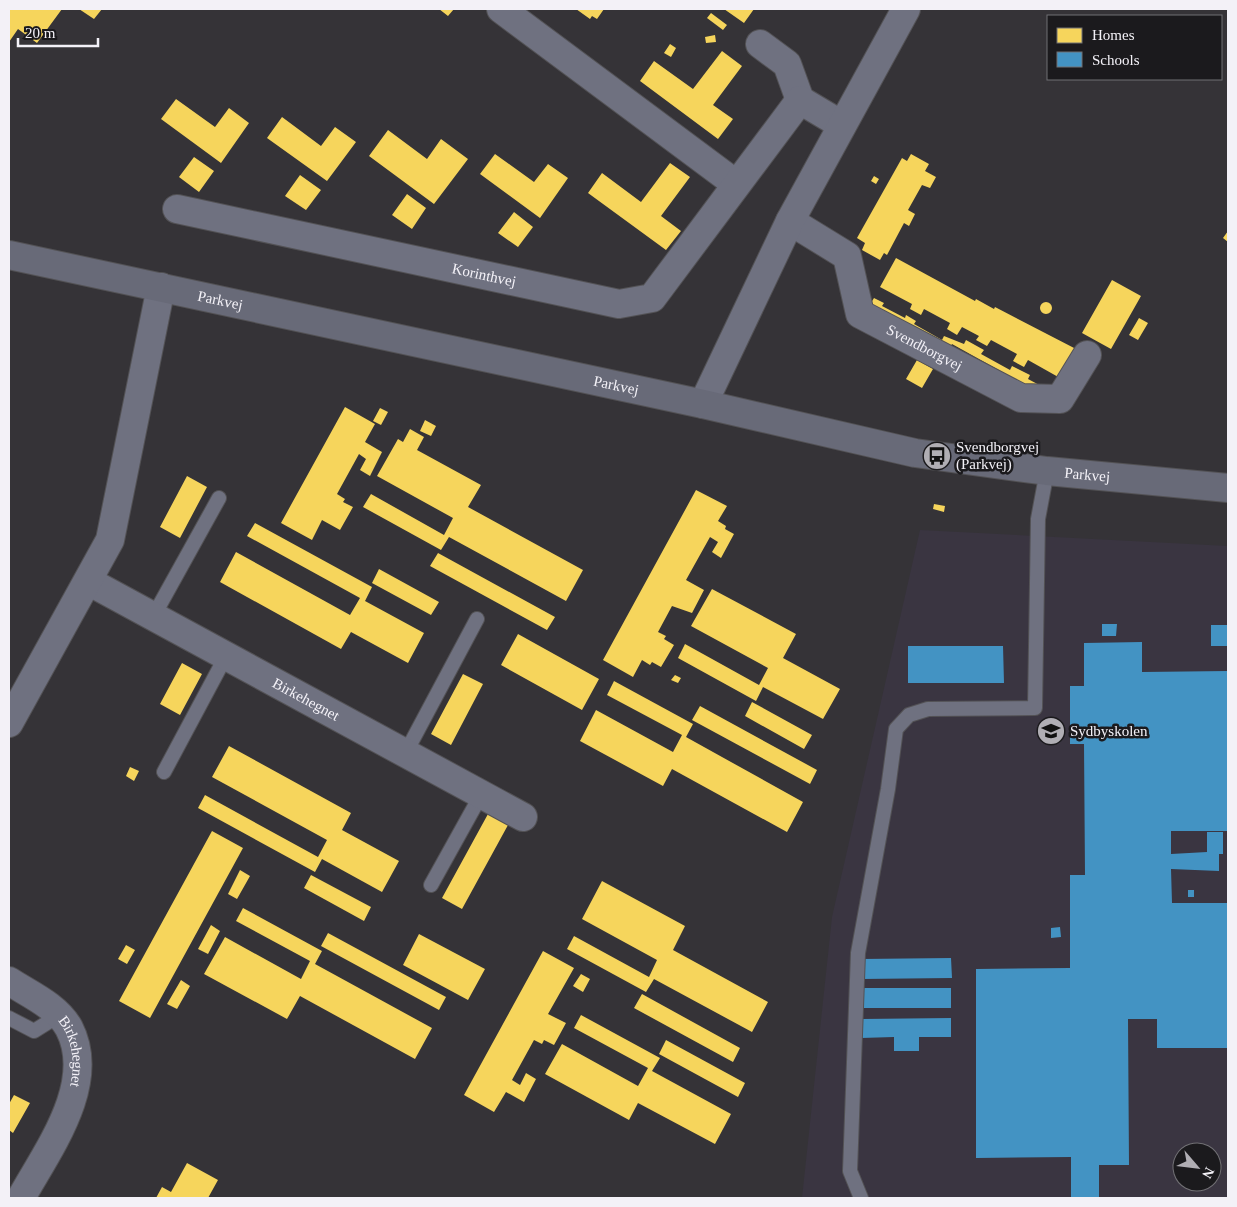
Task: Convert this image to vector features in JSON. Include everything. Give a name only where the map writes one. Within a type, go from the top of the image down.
[{"type":"street","points":[[502,9],[736,184]]},
{"type":"street","points":[[704,404],[790,221],[906,9]]},
{"type":"street","points":[[760,44],[787,64],[800,100],[842,125]]},
{"type":"street","name":"Korinthvej","points":[[176,209],[619,304],[652,298],[800,100]]},
{"type":"street","name":"Svendborgvej","points":[[790,221],[848,256],[860,314],[1021,398],[1060,399],[1087,355]]},
{"type":"street","name":"Parkvej","points":[[9,255],[704,404],[915,453],[1047,471],[1228,488]]},
{"type":"street","points":[[9,723],[110,540],[162,287]]},
{"type":"street","name":"Birkehegnet","points":[[88,581],[523,817]]},
{"type":"street","name":"Birkehegnet","points":[[9,981],[50,1007],[68,1027],[77,1054],[76,1086],[68,1111],[21,1198]]},
{"type":"lane","points":[[861,1198],[850,1171],[858,953],[888,789],[896,729],[909,715],[928,709],[1036,708],[1038,519],[1047,471]]},
{"type":"lane","points":[[153,617],[219,498]]},
{"type":"lane","points":[[405,754],[477,619]]},
{"type":"lane","points":[[164,772],[226,656]]},
{"type":"lane","points":[[431,885],[480,795]]},
{"type":"lane","points":[[9,1018],[34,1031],[58,1016]]},
{"type":"shaded area","name":"Sydbyskolen","points":[[920,530],[1228,546],[1228,1198],[802,1198],[832,917]]},
{"type":"building: Homes","points":[[9,9],[62,9],[37,43],[18,29],[9,42]]},
{"type":"building: Homes","points":[[79,9],[102,9],[94,19]]},
{"type":"building: Homes","points":[[439,9],[454,9],[448,16]]},
{"type":"building: Homes","points":[[576,9],[604,9],[597,19],[592,16],[590,19]]},
{"type":"building: Homes","points":[[724,9],[754,9],[744,23]]},
{"type":"building: Homes","points":[[711,13],[727,25],[723,30],[707,18]]},
{"type":"building: Homes","points":[[715,35],[716,42],[706,43],[705,37]]},
{"type":"building: Homes","points":[[670,44],[676,48],[671,57],[664,53]]},
{"type":"building: Homes","points":[[722,51],[742,66],[713,105],[733,119],[718,139],[640,81],[654,61],[693,89]]},
{"type":"building: Homes","points":[[176,99],[215,127],[229,108],[249,123],[221,163],[161,119]]},
{"type":"building: Homes","points":[[282,117],[321,146],[335,127],[356,142],[327,181],[267,138]]},
{"type":"building: Homes","points":[[388,130],[427,159],[441,139],[468,159],[434,204],[369,156]]},
{"type":"building: Homes","points":[[495,154],[534,182],[548,164],[568,178],[540,218],[480,174]]},
{"type":"building: Homes","points":[[911,154],[929,164],[925,171],[936,177],[930,188],[922,185],[908,210],[915,214],[909,226],[904,223],[887,255],[884,253],[880,260],[862,250],[865,243],[857,238],[902,158],[907,161]]},
{"type":"building: Homes","points":[[194,157],[214,171],[199,192],[179,177]]},
{"type":"building: Homes","points":[[670,163],[690,177],[661,216],[681,231],[666,250],[588,193],[602,173],[641,202]]},
{"type":"building: Homes","points":[[300,175],[321,190],[306,210],[285,196]]},
{"type":"building: Homes","points":[[874,176],[879,179],[876,184],[871,181]]},
{"type":"building: Homes","points":[[407,194],[426,208],[412,229],[392,215]]},
{"type":"building: Homes","points":[[514,212],[533,227],[518,247],[498,233]]},
{"type":"building: Homes","points":[[1228,231],[1228,242],[1223,238]]},
{"type":"building: Homes","points":[[896,258],[975,301],[976,299],[994,309],[995,307],[1076,349],[1060,378],[1028,360],[1024,367],[1013,361],[1017,354],[991,340],[987,346],[976,340],[979,336],[962,327],[957,335],[947,329],[950,323],[924,309],[921,315],[910,309],[912,304],[880,287]]},
{"type":"building: Homes","points":[[1112,280],[1141,296],[1111,349],[1082,333]]},
{"type":"building: Homes","points":[[874,298],[884,303],[882,306],[905,318],[906,315],[916,321],[914,324],[942,340],[944,336],[964,344],[966,340],[984,350],[981,354],[1010,370],[1012,366],[1030,375],[1028,379],[1043,387],[1040,393],[952,344],[948,351],[869,306]]},
{"type":"building: Homes","points":[[1046,302],[1052,308],[1046,314],[1040,308]]},
{"type":"building: Homes","points":[[1139,318],[1148,323],[1138,340],[1129,335]]},
{"type":"building: Homes","points":[[917,360],[933,369],[922,388],[906,379]]},
{"type":"building: Homes","points":[[345,407],[375,424],[365,442],[382,452],[370,476],[360,470],[366,459],[359,454],[337,494],[345,499],[343,502],[353,507],[340,530],[322,520],[312,540],[281,523]]},
{"type":"building: Homes","points":[[380,408],[388,412],[381,425],[373,421]]},
{"type":"building: Homes","points":[[425,420],[436,426],[431,436],[420,431]]},
{"type":"building: Homes","points":[[410,429],[424,437],[417,450],[481,485],[468,507],[583,570],[566,601],[449,537],[441,550],[363,507],[371,494],[444,535],[453,518],[377,476],[398,439],[403,442]]},
{"type":"building: Homes","points":[[187,476],[207,487],[180,538],[160,527]]},
{"type":"building: Homes","points":[[696,490],[727,506],[718,521],[726,526],[725,529],[734,534],[721,558],[712,552],[718,542],[710,537],[686,580],[704,590],[692,613],[672,606],[658,632],[666,636],[664,639],[674,645],[661,667],[652,662],[650,665],[642,660],[633,677],[603,660]]},
{"type":"building: Homes","points":[[934,504],[945,506],[944,512],[933,509]]},
{"type":"building: Homes","points":[[255,523],[372,587],[365,601],[424,633],[408,663],[351,632],[341,649],[220,582],[236,552],[350,615],[360,598],[247,536]]},
{"type":"building: Homes","points":[[438,553],[555,617],[547,630],[430,566]]},
{"type":"building: Homes","points":[[379,569],[439,602],[431,615],[372,583]]},
{"type":"building: Homes","points":[[712,589],[796,634],[783,658],[840,689],[823,719],[763,687],[756,701],[678,658],[685,644],[759,685],[768,668],[691,626]]},
{"type":"building: Homes","points":[[518,634],[599,679],[582,710],[501,665]]},
{"type":"building: Homes","points":[[182,663],[202,674],[180,715],[160,704]]},
{"type":"building: Homes","points":[[463,674],[483,684],[451,745],[431,734]]},
{"type":"building: Homes","points":[[675,675],[681,678],[678,683],[671,680]]},
{"type":"building: Homes","points":[[614,681],[693,724],[686,737],[803,802],[787,832],[672,769],[663,786],[580,741],[596,710],[673,752],[682,735],[607,695]]},
{"type":"building: Homes","points":[[752,702],[812,735],[804,749],[745,716]]},
{"type":"building: Homes","points":[[700,706],[817,770],[810,784],[692,720]]},
{"type":"building: Homes","points":[[229,746],[351,813],[342,830],[399,861],[382,892],[322,859],[315,872],[198,808],[205,795],[318,857],[327,840],[212,777]]},
{"type":"building: Homes","points":[[130,767],[139,771],[134,781],[126,776]]},
{"type":"building: Homes","points":[[488,814],[508,825],[462,909],[442,898]]},
{"type":"building: Homes","points":[[212,831],[243,848],[150,1018],[119,1001]]},
{"type":"building: Homes","points":[[240,870],[250,876],[237,899],[228,894]]},
{"type":"building: Homes","points":[[311,875],[371,907],[364,921],[304,888]]},
{"type":"building: Homes","points":[[602,881],[685,926],[673,950],[768,1002],[752,1032],[654,979],[646,992],[567,949],[574,936],[649,977],[657,960],[582,919]]},
{"type":"building: Homes","points":[[243,908],[322,951],[315,964],[432,1028],[415,1059],[300,996],[287,1019],[204,974],[225,937],[301,979],[310,961],[236,921]]},
{"type":"building: Homes","points":[[211,925],[220,931],[208,954],[198,949]]},
{"type":"building: Homes","points":[[328,933],[446,997],[439,1010],[321,946]]},
{"type":"building: Homes","points":[[419,934],[485,969],[468,1000],[403,965]]},
{"type":"building: Homes","points":[[126,945],[135,950],[127,964],[118,959]]},
{"type":"building: Homes","points":[[543,951],[574,968],[548,1014],[566,1023],[554,1045],[544,1040],[542,1044],[534,1040],[512,1080],[520,1085],[526,1073],[536,1079],[524,1102],[506,1092],[494,1112],[464,1095]]},
{"type":"building: Homes","points":[[581,974],[590,979],[583,992],[573,986]]},
{"type":"building: Homes","points":[[181,980],[190,986],[177,1009],[167,1004]]},
{"type":"building: Homes","points":[[642,994],[740,1048],[733,1062],[634,1008]]},
{"type":"building: Homes","points":[[581,1015],[660,1058],[652,1071],[731,1114],[715,1144],[638,1103],[629,1120],[545,1074],[562,1044],[638,1086],[648,1068],[574,1028]]},
{"type":"building: Homes","points":[[666,1040],[745,1083],[738,1097],[659,1054]]},
{"type":"building: Homes","points":[[14,1095],[30,1103],[13,1133],[9,1130],[9,1104]]},
{"type":"building: Homes","points":[[187,1163],[218,1180],[208,1198],[156,1198],[162,1187],[171,1192]]},
{"type":"building: Schools","points":[[1102,624],[1117,624],[1116,636],[1102,636]]},
{"type":"building: Schools","points":[[1211,625],[1228,625],[1228,646],[1211,646]]},
{"type":"building: Schools","points":[[1142,642],[1142,672],[1228,671],[1228,831],[1171,831],[1171,854],[1207,852],[1207,832],[1223,832],[1223,854],[1219,854],[1219,871],[1171,869],[1172,903],[1228,903],[1228,1048],[1157,1048],[1157,1019],[1128,1019],[1129,1165],[1099,1165],[1099,1198],[1071,1198],[1071,1157],[976,1158],[976,969],[1070,968],[1070,875],[1085,875],[1084,744],[1070,744],[1070,686],[1084,686],[1084,643]]},
{"type":"building: Schools","points":[[908,646],[1003,646],[1004,683],[908,683]]},
{"type":"building: Schools","points":[[1188,890],[1194,890],[1194,897],[1188,897]]},
{"type":"building: Schools","points":[[1060,927],[1061,937],[1051,938],[1051,928]]},
{"type":"building: Schools","points":[[951,958],[952,978],[861,979],[861,959]]},
{"type":"building: Schools","points":[[861,988],[951,988],[951,1008],[861,1008]]},
{"type":"building: Schools","points":[[951,1018],[951,1037],[919,1037],[919,1051],[894,1051],[894,1037],[861,1038],[861,1019]]},
{"type":"place","name":"Svendborgvej (Parkvej)","points":[[937,456]]},
{"type":"place","name":"Sydbyskolen","points":[[1051,731]]}]
